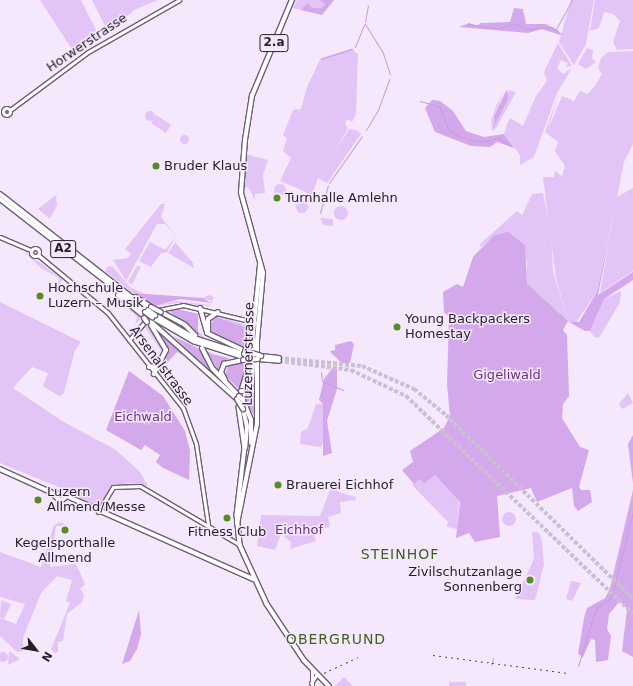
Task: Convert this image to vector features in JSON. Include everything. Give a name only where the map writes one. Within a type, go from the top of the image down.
[{"type":"highway","name":"A2","points":[[0,194],[109,279],[146,311],[151,319],[197,343],[244,355]]},
{"type":"highway","name":"A2","points":[[0,199],[108,284],[146,311]]},
{"type":"highway","points":[[200,308],[204,328],[211,336],[244,355],[279,359]]},
{"type":"highway","points":[[146,311],[161,312],[184,324],[195,335]]},
{"type":"highway","points":[[204,328],[206,317],[216,311]]},
{"type":"highway","points":[[211,336],[207,321],[216,311]]},
{"type":"highway","points":[[151,319],[166,348],[164,359],[154,374]]},
{"type":"highway","points":[[151,319],[238,392]]},
{"type":"highway","points":[[253,339],[253,350]]},
{"type":"highway","points":[[202,348],[212,368],[238,392],[247,427],[245,448]]},
{"type":"highway","points":[[251,444],[251,420],[238,392],[222,377],[222,368],[230,360],[244,355],[260,358]]},
{"type":"highway","points":[[238,392],[252,383],[253,363]]},
{"type":"highway","points":[[149,366],[158,366]]},
{"type":"main road","name":"Luzernerstrasse","points":[[238,392],[253,339],[261,287],[260,264],[241,193],[244,140],[252,96],[292,0]]},
{"type":"main road","name":"Luzernerstrasse","points":[[251,444],[257,420],[256,323],[260,264]]},
{"type":"main road","points":[[261,287],[265,281]]},
{"type":"main road","points":[[245,448],[251,444]]},
{"type":"main road","name":"2.a","points":[[237,524],[251,444]]},
{"type":"main road","name":"2.a","points":[[245,448],[237,524],[240,545],[254,580],[312,670],[328,686]]},
{"type":"main road","points":[[0,469],[51,492],[58,497],[75,501],[240,571],[254,580]]},
{"type":"main road","points":[[51,492],[60,493],[67,498]]},
{"type":"main road","points":[[58,497],[60,493]]},
{"type":"main road","points":[[240,571],[250,571]]},
{"type":"street","name":"Horwerstrasse","points":[[0,118],[4,114],[10,115],[10,110],[110,38],[179,0]]},
{"type":"street","points":[[0,237],[31,250],[33,255],[38,255],[37,248],[31,250]]},
{"type":"street","name":"Arsenalstrasse","points":[[38,255],[103,308],[154,374],[180,404],[192,428],[208,524]]},
{"type":"street","points":[[129,340],[144,322],[164,307],[200,308],[216,311],[256,323]]},
{"type":"street","points":[[98,512],[111,488],[134,484],[152,490],[240,545]]},
{"type":"street","points":[[312,670],[312,685]]},
{"type":"street","points":[[312,685],[317,674]]},
{"type":"green space","points":[[40,0],[81,0],[100,38],[73,51]]},
{"type":"green space","points":[[92,0],[158,0],[134,10],[115,28],[113,24],[106,28]]},
{"type":"green space","points":[[297,0],[334,0],[322,15],[293,8]]},
{"type":"green space","points":[[319,0],[334,0],[322,15],[301,10],[308,3],[312,8],[322,8],[325,4]]},
{"type":"green space","points":[[571,0],[594,0],[586,44],[574,65],[559,42]]},
{"type":"green space","points":[[595,0],[633,0],[633,49],[617,50],[613,42],[620,21],[613,14],[604,12],[599,28],[590,31]]},
{"type":"green space","points":[[514,8],[523,9],[526,24],[546,24],[559,31],[560,35],[542,29],[528,33],[459,27],[469,23],[478,26],[480,23],[510,22]]},
{"type":"green space","points":[[558,43],[572,66],[566,67],[568,63],[561,60],[557,68],[563,74],[572,68],[557,93],[534,157],[520,165],[520,155],[504,134],[507,124],[510,118],[523,126],[536,96],[547,81],[544,72]]},
{"type":"green space","points":[[587,48],[593,50],[592,58],[596,62],[586,69],[578,64]]},
{"type":"green space","points":[[351,49],[358,54],[356,114],[352,122],[347,119],[345,124],[348,128],[334,153],[349,129],[357,130],[361,134],[327,183],[318,178],[310,201],[307,201],[306,192],[280,181],[291,158],[283,151],[287,139],[283,135],[293,110],[301,109],[307,87],[321,58]]},
{"type":"green space","points":[[633,51],[633,144],[624,162],[617,197],[633,188],[633,271],[600,293],[615,207],[597,292],[575,324],[568,321],[556,279],[543,177],[554,177],[555,171],[562,176],[565,166],[555,151],[558,142],[545,132],[558,96],[548,129],[562,96],[574,101],[580,91],[587,94],[595,86],[602,74],[598,67],[601,58],[608,52]]},
{"type":"green space","points":[[507,89],[508,99],[493,129],[494,116]]},
{"type":"green space","points":[[509,90],[516,92],[493,131],[491,120],[497,104],[504,92],[493,118],[493,130]]},
{"type":"green space","points":[[432,100],[440,101],[453,111],[466,131],[484,137],[504,134],[514,148],[497,142],[490,147],[471,146],[435,132],[425,108]]},
{"type":"green space","points":[[148,111],[152,111],[155,116],[152,121],[148,121],[145,118],[145,114]]},
{"type":"green space","points":[[156,115],[171,125],[166,133],[151,123]]},
{"type":"green space","points":[[182,135],[186,135],[188,139],[186,143],[182,143],[180,141],[180,137]]},
{"type":"green space","points":[[246,154],[268,160],[263,175],[265,193],[255,194],[255,200],[248,187],[244,188]]},
{"type":"green space","points":[[278,184],[282,184],[286,190],[282,196],[278,196],[274,192],[274,188]]},
{"type":"green space","points":[[543,193],[551,230],[553,272],[568,321],[526,284],[527,262],[504,235],[493,236],[481,247],[479,245],[517,211],[522,215],[532,194]]},
{"type":"green space","points":[[56,195],[57,205],[50,219],[38,209]]},
{"type":"green space","points":[[300,201],[304,201],[308,207],[304,213],[300,213],[296,209],[296,205]]},
{"type":"green space","points":[[161,204],[165,204],[161,217],[175,235],[165,224],[157,224],[126,281],[113,260],[128,258],[131,254],[125,249]]},
{"type":"green space","points":[[341,206],[346,208],[348,213],[346,218],[341,220],[336,218],[334,213],[336,208]]},
{"type":"green space","points":[[615,210],[598,295],[633,272],[633,280],[604,299],[590,331],[585,331],[569,322],[579,322],[597,292]]},
{"type":"green space","points":[[320,218],[333,219],[333,226],[323,225]]},
{"type":"green space","name":"Gigeliwald","points":[[508,232],[525,245],[527,284],[568,321],[563,330],[567,335],[569,396],[563,404],[562,418],[580,447],[589,450],[579,487],[581,490],[590,490],[592,502],[578,511],[574,506],[572,488],[537,502],[531,488],[497,496],[500,537],[475,542],[469,533],[456,538],[460,502],[435,475],[424,484],[419,479],[414,484],[402,470],[413,462],[410,451],[444,428],[450,416],[447,385],[449,316],[444,313],[443,292],[457,284],[463,287],[473,257],[493,236]]},
{"type":"green space","points":[[176,236],[167,252],[161,253],[151,267],[139,261],[150,242],[165,250]]},
{"type":"green space","points":[[175,242],[193,263],[194,268],[168,253]]},
{"type":"green space","points":[[23,250],[61,278],[62,280],[58,286],[59,278],[41,268]]},
{"type":"green space","points":[[108,266],[113,267],[130,287],[144,294],[133,293],[105,271]]},
{"type":"green space","points":[[137,266],[141,266],[132,285],[128,282]]},
{"type":"green space","points":[[105,285],[141,318],[135,325],[137,317]]},
{"type":"green space","points":[[621,291],[620,302],[599,338],[594,337],[590,331],[604,299]]},
{"type":"green space","points":[[133,293],[203,298],[211,303],[180,299],[155,306]]},
{"type":"green space","points":[[209,295],[214,297],[210,306],[177,303],[155,306],[177,301],[210,305],[211,301],[203,298]]},
{"type":"green space","points":[[0,302],[81,342],[75,350],[64,393],[59,396],[43,386],[48,373],[32,367],[13,388],[62,421],[116,450],[140,472],[148,486],[130,483],[114,485],[99,506],[95,507],[68,491],[0,463]]},
{"type":"green space","points":[[174,308],[198,314],[198,331],[205,339],[168,310]]},
{"type":"green space","points":[[161,313],[178,321],[192,334],[159,314]]},
{"type":"green space","points":[[216,315],[246,325],[250,330],[219,317],[208,326]]},
{"type":"green space","points":[[217,317],[247,328],[249,350],[211,332],[208,326]]},
{"type":"green space","points":[[146,323],[165,351],[163,359],[155,366],[149,364],[156,363],[162,352],[145,327],[134,341]]},
{"type":"green space","points":[[162,335],[185,356],[177,352],[159,372],[157,370],[168,352]]},
{"type":"green space","points":[[173,336],[200,349],[216,375],[215,376]]},
{"type":"green space","points":[[351,341],[354,344],[350,363],[342,363],[330,351],[335,350],[335,345]]},
{"type":"green space","points":[[207,351],[212,354],[229,358],[218,370]]},
{"type":"green space","points":[[233,363],[247,364],[239,389],[225,376],[228,365]]},
{"type":"green space","points":[[333,367],[337,369],[337,389],[327,421],[332,453],[323,456],[323,404],[319,400],[324,379]]},
{"type":"green space","name":"Eichwald","points":[[129,371],[163,396],[185,431],[190,451],[189,480],[163,468],[156,462],[160,455],[145,445],[141,450],[106,430]]},
{"type":"green space","points":[[254,392],[256,402],[255,417],[242,395]]},
{"type":"green space","points":[[628,393],[633,403],[622,409],[619,404]]},
{"type":"green space","points":[[316,404],[323,404],[323,443],[321,447],[300,444],[301,432],[308,428]]},
{"type":"green space","points":[[633,435],[633,483],[628,444]]},
{"type":"green space","points":[[435,475],[459,501],[457,529],[447,527],[448,522],[412,485],[419,479],[424,484]]},
{"type":"green space","name":"Eichhof","points":[[333,482],[338,492],[356,497],[356,500],[340,502],[341,513],[328,517],[330,527],[313,531],[316,541],[290,549],[291,542],[281,534],[275,550],[257,546],[261,515],[320,516]]},
{"type":"green space","points":[[633,490],[633,657],[622,651],[627,609],[620,601],[609,614],[607,629],[611,636],[608,660],[596,662],[595,640],[591,639],[583,657],[578,654],[584,618],[587,608],[605,598],[610,588]]},
{"type":"green space","points":[[509,512],[514,514],[516,519],[514,524],[509,526],[504,524],[502,519],[504,514]]},
{"type":"green space","points":[[60,522],[69,526],[56,526],[50,567],[76,564],[85,584],[80,589],[84,594],[82,602],[67,614],[63,641],[58,642],[58,652],[54,653],[51,649],[70,603],[66,601],[72,580],[57,576],[41,593],[23,638],[23,651],[17,652],[0,636],[0,618],[16,624],[25,604],[0,597],[0,552],[41,567],[54,525]]},
{"type":"green space","points":[[532,532],[539,533],[542,541],[544,565],[535,600],[515,599],[534,559]]},
{"type":"green space","points":[[571,581],[581,583],[572,601],[566,599]]},
{"type":"green space","points":[[1,600],[11,604],[4,619],[0,617]]},
{"type":"green space","points":[[139,610],[141,634],[137,649],[130,661],[122,664]]},
{"type":"green space","points":[[9,651],[20,659],[8,665]]},
{"type":"green space","points":[[1,652],[5,652],[7,653],[7,661],[1,662],[-2,659],[-2,655]]},
{"type":"green space","points":[[344,677],[353,686],[335,686]]},
{"type":"green space","points":[[449,682],[466,682],[466,686],[449,686]]},
{"type":"waterway","points":[[556,29],[572,0]]},
{"type":"waterway","points":[[365,22],[368,5]]},
{"type":"waterway","points":[[365,24],[383,53],[390,74]]},
{"type":"waterway","points":[[468,24],[498,28],[516,24],[527,29],[551,27],[561,34]]},
{"type":"waterway","points":[[355,47],[364,25]]},
{"type":"waterway","points":[[321,59],[352,49]]},
{"type":"waterway","points":[[366,130],[378,110],[389,79]]},
{"type":"waterway","points":[[420,101],[439,106],[449,131],[463,138],[482,142],[498,138],[512,146]]},
{"type":"waterway","points":[[329,183],[362,136]]},
{"type":"waterway","points":[[320,213],[328,185]]},
{"type":"waterway","points":[[321,372],[322,381],[343,390]]},
{"type":"waterway","points":[[578,666],[596,608],[611,598],[633,512]]},
{"type":"waterway","points":[[491,665],[493,658]]},
{"type":"tunnel","points":[[279,358],[362,366],[414,389],[446,415],[633,599]]},
{"type":"tunnel","points":[[279,361],[351,370],[406,396],[633,614]]},
{"type":"railway","points":[[433,655],[568,673]]},
{"type":"railway","points":[[324,673],[360,656]]},
{"type":"place","name":"Bruder Klaus","points":[[156,166]]},
{"type":"place","name":"Turnhalle Amlehn","points":[[277,198]]},
{"type":"place","name":"Hochschule Luzern – Musik","points":[[40,296]]},
{"type":"place","name":"Young Backpackers Homestay","points":[[397,327]]},
{"type":"place","name":"Brauerei Eichhof","points":[[278,485]]},
{"type":"place","name":"Luzern Allmend/Messe","points":[[38,500]]},
{"type":"place","name":"Fitness Club","points":[[227,518]]},
{"type":"place","name":"Kegelsporthalle Allmend","points":[[65,530]]},
{"type":"place","name":"Zivilschutzanlage Sonnenberg","points":[[530,580]]},
{"type":"district","name":"STEINHOF","points":[[400,554]]},
{"type":"district","name":"OBERGRUND","points":[[336,639]]}]
